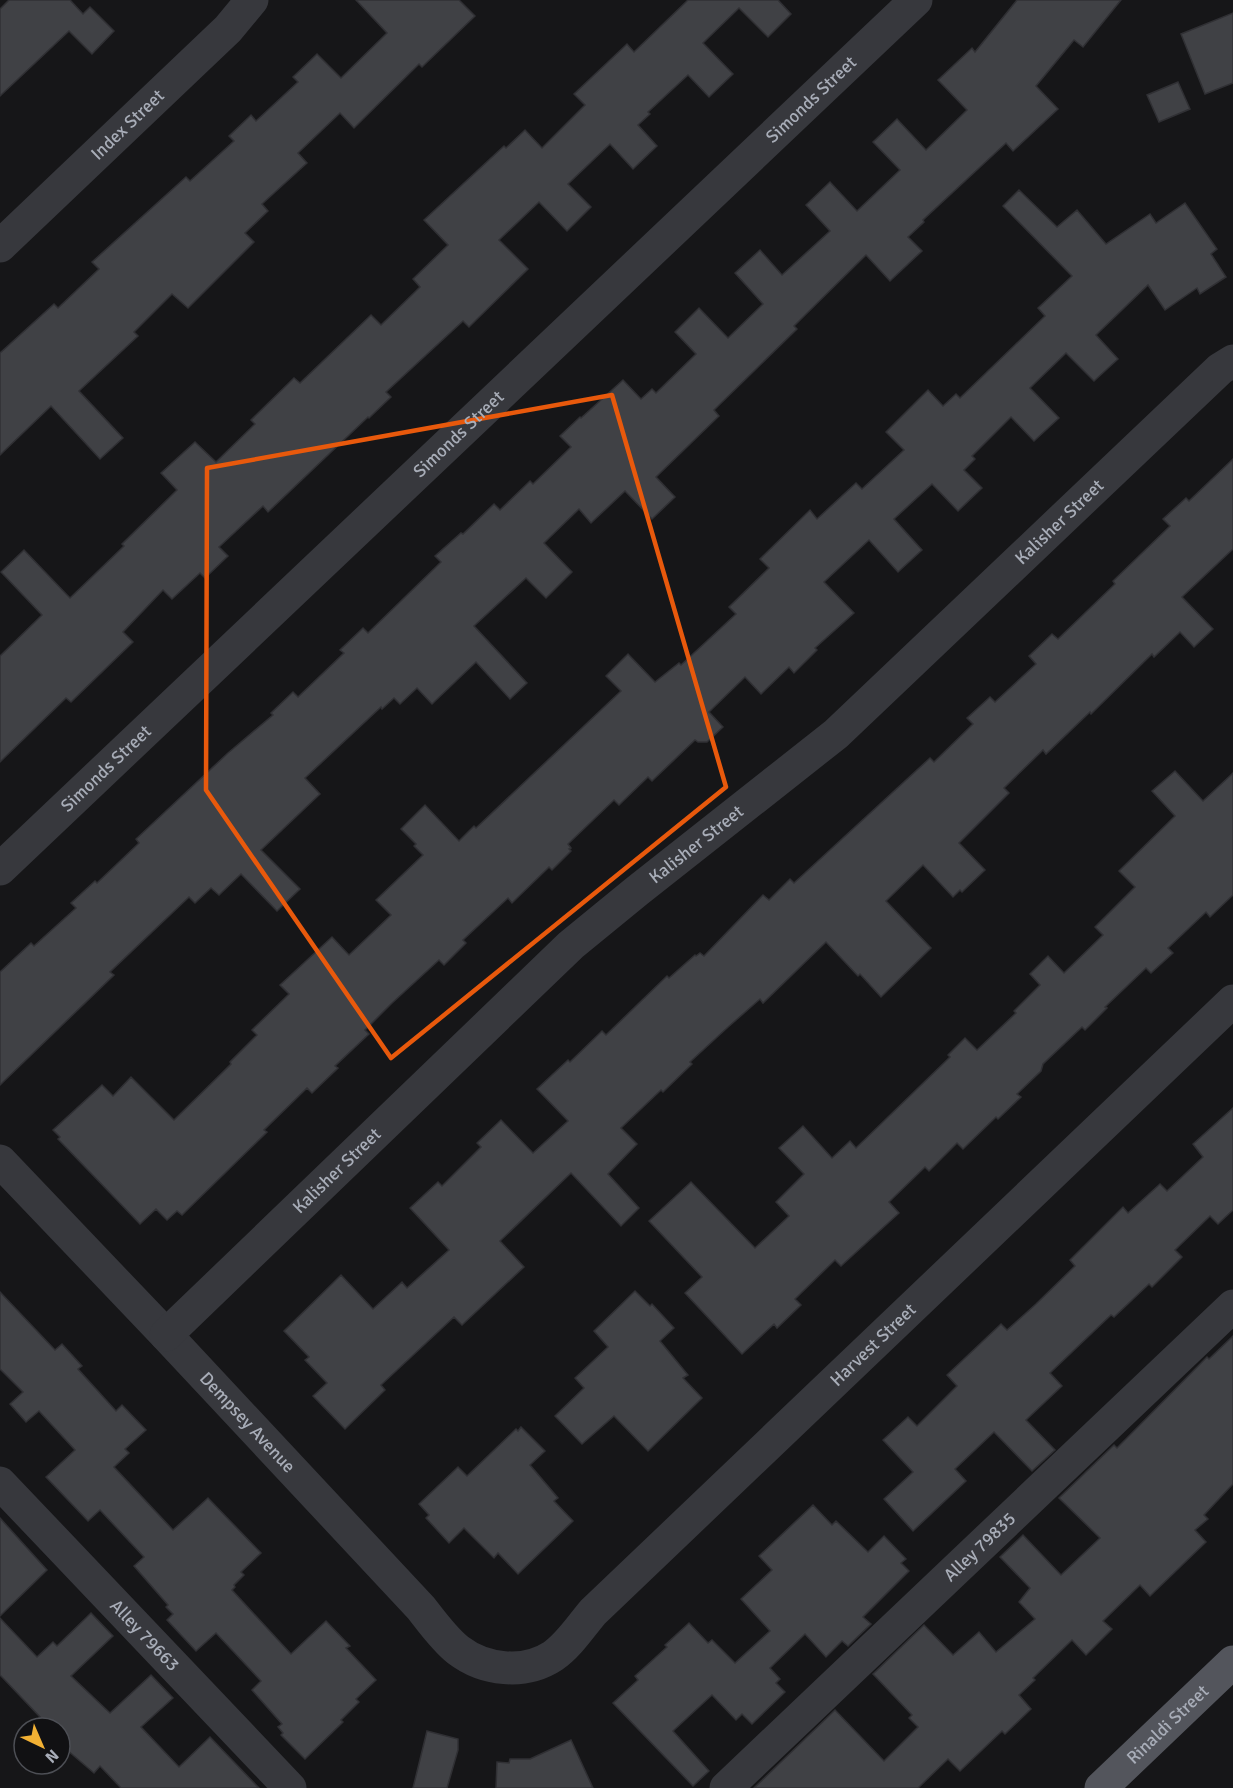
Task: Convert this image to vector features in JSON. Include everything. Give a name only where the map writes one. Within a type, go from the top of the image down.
[{"type":"main road","name":"Rinaldi Street","points":[[1101,1788],[1233,1662]]},
{"type":"street","name":"Index Street","points":[[0,246],[228,29],[252,0]]},
{"type":"street","name":"Simonds Street","points":[[0,869],[916,0]]},
{"type":"street","name":"Kalisher Street","points":[[166,1335],[571,945],[836,734],[1220,369],[1233,361]]},
{"type":"street","name":"Harvest Street","points":[[505,1668],[532,1666],[553,1656],[593,1612],[1233,1001]]},
{"type":"street","name":"Dempsey Avenue","points":[[0,1161],[166,1335],[457,1649],[481,1664],[505,1668]]},
{"type":"street","name":"Alley 79835","points":[[726,1788],[1233,1306]]},
{"type":"street","name":"Alley 79663","points":[[0,1483],[290,1788]]},
{"type":"highlighted area","points":[[612,395],[726,787],[391,1058],[206,790],[207,468]]},
{"type":"building","points":[[9,0],[70,0],[83,14],[90,7],[114,31],[92,54],[69,31],[0,96],[0,9]]},
{"type":"building","points":[[356,0],[459,0],[475,16],[422,67],[419,64],[354,128],[340,113],[298,153],[307,163],[262,204],[268,211],[245,233],[254,242],[188,308],[172,294],[134,332],[138,336],[79,391],[123,438],[100,459],[51,406],[0,455],[0,353],[54,304],[58,308],[99,269],[92,262],[186,177],[190,181],[234,141],[229,136],[251,115],[256,121],[298,82],[293,77],[317,54],[341,78],[387,33]]},
{"type":"building","points":[[688,0],[778,0],[791,14],[768,37],[739,8],[703,43],[733,74],[709,97],[688,75],[648,112],[650,114],[638,125],[657,146],[633,169],[610,144],[568,184],[591,207],[567,231],[539,202],[499,240],[528,269],[469,327],[463,321],[386,392],[391,397],[268,512],[263,506],[219,547],[228,556],[205,578],[200,573],[172,599],[163,590],[123,632],[133,642],[71,702],[66,698],[0,762],[0,656],[42,615],[1,572],[24,550],[70,598],[177,490],[161,473],[195,442],[216,462],[255,424],[251,420],[294,378],[300,383],[371,315],[381,325],[420,287],[413,279],[448,245],[424,220],[504,146],[506,148],[525,130],[542,148],[585,105],[574,94],[627,44],[634,52]]},
{"type":"building","points":[[1017,0],[1121,0],[1083,47],[1074,40],[1036,86],[1058,109],[1013,151],[1006,143],[923,220],[924,222],[908,237],[922,251],[890,281],[866,255],[794,326],[797,329],[714,410],[719,416],[656,477],[675,497],[652,519],[625,491],[591,523],[579,509],[544,543],[572,572],[546,598],[526,578],[474,626],[527,683],[510,699],[476,662],[432,704],[417,688],[400,704],[394,698],[382,709],[381,707],[305,778],[320,794],[261,850],[300,889],[277,911],[241,874],[219,895],[211,888],[195,903],[189,897],[110,972],[114,975],[0,1085],[0,972],[31,943],[34,946],[76,908],[71,903],[95,881],[97,883],[139,843],[136,839],[228,753],[273,715],[271,713],[293,692],[298,697],[344,653],[340,650],[363,628],[368,633],[441,562],[435,556],[461,533],[463,534],[494,504],[500,510],[530,481],[533,484],[571,447],[560,436],[580,417],[623,380],[641,399],[652,389],[656,393],[696,354],[675,332],[699,308],[728,338],[763,304],[735,273],[760,250],[782,275],[830,231],[806,205],[830,182],[857,211],[900,170],[873,142],[897,119],[926,150],[967,110],[938,80],[972,48],[975,52]]},
{"type":"building","points":[[1233,13],[1233,83],[1205,94],[1181,34]]},
{"type":"building","points":[[1178,82],[1190,109],[1159,122],[1147,95]]},
{"type":"building","points":[[1019,190],[1057,227],[1077,210],[1106,244],[1150,214],[1156,223],[1185,203],[1217,249],[1211,254],[1226,277],[1200,294],[1197,288],[1165,310],[1148,285],[1096,335],[1118,359],[1094,381],[1066,353],[1030,388],[1059,418],[1034,441],[1011,417],[972,456],[975,459],[964,470],[982,488],[958,511],[932,484],[894,519],[922,550],[898,572],[869,540],[824,582],[854,613],[815,648],[817,650],[794,673],[789,667],[761,694],[745,677],[709,712],[723,727],[707,742],[695,740],[652,781],[648,777],[619,805],[614,800],[568,844],[571,851],[552,870],[549,867],[512,903],[508,898],[463,940],[466,943],[444,965],[439,960],[391,1004],[365,1030],[369,1034],[335,1066],[338,1068],[312,1093],[307,1088],[264,1130],[267,1132],[182,1215],[177,1211],[167,1220],[156,1209],[140,1224],[58,1139],[60,1137],[53,1130],[102,1085],[113,1096],[131,1077],[174,1120],[257,1035],[252,1030],[289,994],[280,985],[332,937],[349,955],[391,915],[376,900],[423,855],[401,829],[425,805],[459,841],[474,826],[476,828],[621,691],[606,676],[628,654],[655,682],[679,663],[681,665],[736,614],[729,607],[769,568],[760,559],[810,510],[817,519],[856,483],[862,489],[904,450],[886,432],[928,390],[943,406],[956,394],[960,398],[1045,316],[1038,308],[1072,276],[1003,206]]},
{"type":"building","points":[[1233,459],[1233,549],[1182,597],[1213,629],[1194,647],[1180,632],[1154,657],[1152,654],[1046,754],[1043,750],[1004,788],[1009,793],[959,843],[985,870],[962,892],[960,890],[953,897],[923,865],[886,901],[931,948],[881,997],[826,942],[763,1003],[760,999],[727,1028],[690,1062],[692,1064],[663,1092],[661,1090],[621,1128],[637,1144],[608,1174],[639,1208],[621,1226],[571,1173],[500,1241],[524,1267],[462,1325],[454,1317],[381,1385],[385,1390],[345,1429],[313,1396],[327,1383],[305,1360],[309,1357],[284,1331],[341,1275],[373,1309],[402,1282],[407,1288],[449,1250],[410,1208],[438,1182],[442,1186],[481,1147],[477,1143],[501,1120],[533,1153],[568,1121],[537,1089],[568,1060],[570,1062],[602,1031],[606,1035],[667,976],[669,978],[695,955],[700,953],[704,956],[763,895],[769,900],[790,879],[794,883],[930,758],[934,762],[973,724],[967,718],[990,697],[995,702],[1036,664],[1029,656],[1052,634],[1058,639],[1170,526],[1163,519],[1186,498],[1189,501]]},
{"type":"building","points":[[1175,771],[1203,801],[1233,773],[1233,895],[1210,917],[1206,912],[1168,948],[1173,953],[1151,973],[1146,968],[1105,1007],[1107,1008],[1085,1030],[1082,1027],[1043,1064],[1041,1071],[1017,1094],[1021,1097],[998,1119],[996,1117],[963,1149],[957,1143],[929,1171],[925,1167],[889,1202],[899,1213],[841,1266],[835,1260],[795,1299],[801,1305],[777,1328],[774,1324],[742,1354],[685,1293],[702,1277],[649,1221],[691,1182],[755,1248],[789,1216],[776,1202],[804,1174],[779,1148],[803,1126],[832,1158],[850,1141],[856,1148],[950,1057],[948,1055],[965,1038],[977,1050],[1016,1013],[1014,1011],[1040,985],[1030,974],[1048,956],[1064,973],[1103,935],[1095,927],[1135,887],[1119,871],[1175,816],[1152,791]]},
{"type":"building","points":[[1233,1108],[1233,1210],[1218,1224],[1210,1216],[1175,1250],[1182,1257],[1152,1287],[1149,1284],[1114,1317],[1111,1315],[1050,1373],[1062,1386],[1026,1420],[1055,1450],[1032,1471],[994,1432],[955,1469],[966,1481],[913,1531],[884,1499],[913,1472],[883,1440],[908,1417],[917,1426],[957,1386],[947,1375],[1001,1324],[1007,1330],[1036,1304],[1075,1266],[1070,1260],[1123,1207],[1128,1213],[1160,1184],[1167,1191],[1203,1157],[1193,1144]]},
{"type":"building","points":[[635,1291],[650,1306],[652,1304],[674,1328],[660,1341],[688,1375],[683,1378],[702,1398],[648,1451],[614,1416],[582,1444],[555,1416],[584,1388],[575,1378],[608,1347],[594,1331]]},
{"type":"building","points":[[0,1292],[55,1350],[62,1344],[82,1366],[78,1369],[116,1411],[122,1405],[146,1430],[125,1449],[129,1453],[114,1467],[173,1530],[208,1498],[261,1553],[241,1572],[244,1575],[232,1590],[291,1654],[326,1621],[350,1646],[346,1648],[376,1680],[356,1699],[359,1702],[341,1720],[343,1722],[305,1759],[281,1735],[283,1733],[278,1727],[282,1724],[252,1690],[261,1681],[216,1633],[196,1651],[167,1620],[173,1614],[166,1607],[168,1605],[134,1566],[144,1557],[100,1510],[88,1521],[46,1477],[75,1450],[39,1411],[26,1422],[10,1404],[23,1392],[0,1369]]},
{"type":"building","points":[[1233,1336],[1233,1484],[1204,1515],[1208,1519],[1195,1530],[1206,1542],[1150,1596],[1140,1585],[1103,1621],[1112,1629],[1086,1655],[1072,1640],[1019,1695],[1031,1709],[1005,1734],[1002,1731],[960,1771],[948,1759],[918,1788],[754,1788],[835,1710],[884,1761],[918,1727],[909,1718],[912,1715],[873,1674],[924,1625],[953,1655],[979,1632],[996,1652],[1035,1619],[1019,1602],[1030,1588],[1000,1557],[1023,1535],[1061,1575],[1100,1538],[1059,1498],[1114,1445],[1117,1448],[1207,1357],[1209,1359]]},
{"type":"building","points":[[521,1427],[545,1451],[530,1465],[558,1498],[554,1501],[573,1521],[518,1574],[498,1553],[494,1558],[464,1528],[449,1543],[426,1518],[429,1515],[419,1504],[458,1467],[467,1476],[516,1429],[518,1431]]},
{"type":"building","points":[[813,1505],[832,1525],[836,1521],[868,1552],[884,1536],[906,1559],[901,1563],[909,1571],[863,1617],[871,1624],[848,1646],[842,1641],[826,1657],[805,1634],[770,1668],[780,1679],[776,1683],[785,1692],[752,1724],[742,1714],[736,1720],[712,1695],[673,1731],[709,1771],[693,1786],[613,1703],[638,1680],[635,1676],[689,1623],[708,1643],[712,1640],[735,1663],[770,1631],[741,1599],[772,1570],[759,1556]]},
{"type":"building","points":[[0,1518],[47,1570],[0,1616]]},
{"type":"building","points":[[91,1613],[113,1636],[71,1676],[110,1713],[151,1675],[173,1698],[141,1727],[179,1767],[210,1737],[259,1788],[121,1788],[100,1766],[94,1773],[72,1754],[72,1716],[39,1716],[0,1675],[0,1618],[37,1657],[53,1642],[57,1646]]},
{"type":"building","points":[[427,1731],[458,1739],[458,1750],[447,1788],[413,1788]]},
{"type":"building","points":[[571,1740],[593,1788],[496,1788],[497,1762],[509,1763],[510,1759],[530,1759]]}]
